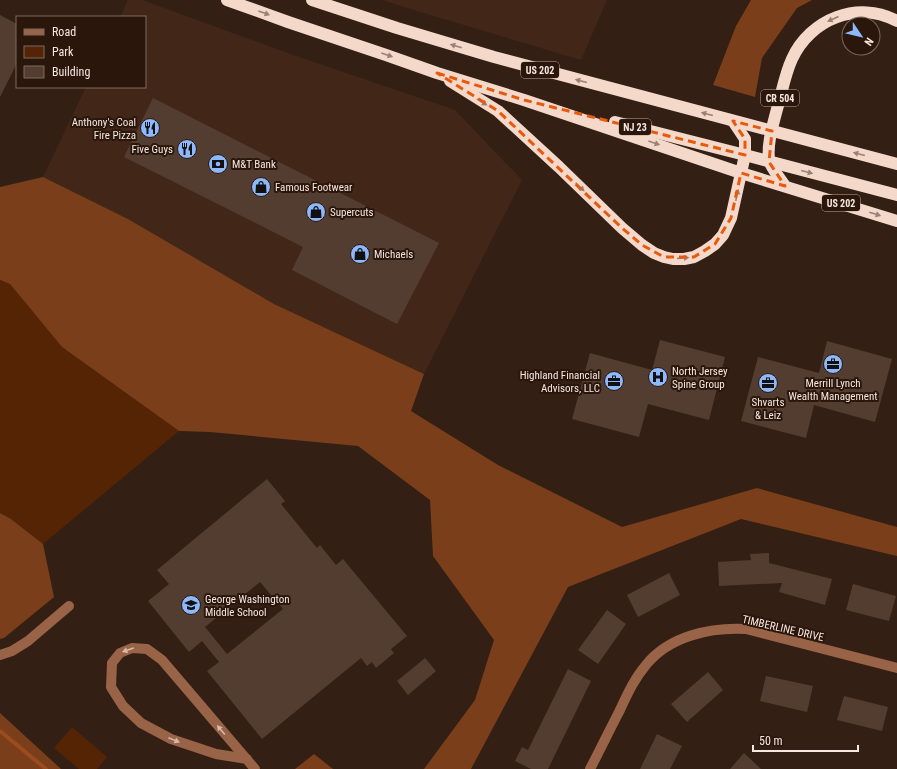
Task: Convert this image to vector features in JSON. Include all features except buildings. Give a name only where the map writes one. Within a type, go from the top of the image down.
[{"type":"highway","name":"US 202","points":[[227,0],[386,54],[437,73],[524,100],[741,173],[897,221]]},
{"type":"highway","name":"US 202","points":[[312,0],[390,26],[487,55],[897,164]]},
{"type":"highway","name":"CR 504","points":[[769,162],[769,147],[772,131],[786,74],[792,58],[807,36],[817,27],[836,17],[856,12],[879,14],[897,21]]},
{"type":"highway","points":[[437,73],[498,111],[642,245],[654,253],[673,259],[694,257],[705,251],[715,244],[732,218],[745,155],[745,139],[733,121]]},
{"type":"highway","name":"NJ 23","points":[[524,100],[745,155],[897,195]]},
{"type":"highway","points":[[769,162],[785,186]]},
{"type":"street","points":[[0,655],[28,641],[69,606]]},
{"type":"street","name":"TIMBERLINE DRIVE","points":[[590,769],[635,679],[647,663],[662,650],[674,643],[694,635],[715,630],[746,629],[897,668]]},
{"type":"street","points":[[247,760],[216,754],[178,742],[141,723],[123,706],[111,687],[112,663],[120,653],[132,648],[147,649],[162,660],[255,769]]},
{"type":"highlighted area","points":[[437,73],[524,100],[745,155],[745,139],[733,121],[772,131],[769,162],[785,186],[741,173],[731,218],[715,244],[694,257],[664,257],[642,245],[622,228],[498,111]]},
{"type":"shaded area","points":[[128,0],[142,0],[299,57],[455,110],[522,180],[424,374],[274,304],[128,219],[43,177],[86,88],[146,88],[146,16],[120,16]]},
{"type":"shaded area","points":[[383,0],[607,0],[581,60]]},
{"type":"shaded area","points":[[751,0],[812,0],[797,8],[762,58],[755,97],[713,85],[736,26]]},
{"type":"shaded area","points":[[43,177],[128,219],[274,304],[424,374],[411,411],[498,465],[622,527],[757,488],[897,527],[897,556],[741,519],[568,587],[471,769],[424,769],[475,700],[494,640],[433,556],[430,500],[358,446],[210,432],[179,431],[62,347],[10,284],[0,280],[0,187]]},
{"type":"shaded area","points":[[0,513],[11,519],[43,544],[54,597],[4,638],[0,639]]},
{"type":"shaded area","points":[[0,713],[61,769],[0,769]]},
{"type":"shaded area","points":[[314,754],[333,769],[295,769]]},
{"type":"green space","points":[[0,280],[10,284],[62,347],[179,431],[43,544],[11,519],[0,513]]},
{"type":"green space","points":[[72,727],[107,757],[97,769],[79,769],[54,748]]},
{"type":"waterway","points":[[0,731],[46,769]]},
{"type":"place","name":"Anthony's Coal Fire Pizza","points":[[150,128]]},
{"type":"place","name":"Five Guys","points":[[187,149]]},
{"type":"place","name":"M&T Bank","points":[[218,164]]},
{"type":"place","name":"Famous Footwear","points":[[261,187]]},
{"type":"place","name":"Supercuts","points":[[316,212]]},
{"type":"place","name":"Michaels","points":[[360,254]]},
{"type":"place","name":"Merrill Lynch Wealth Management","points":[[833,364]]},
{"type":"place","name":"North Jersey Spine Group","points":[[658,377]]},
{"type":"place","name":"Highland Financial Advisors, LLC","points":[[614,381]]},
{"type":"place","name":"Shvarts & Leiz","points":[[768,383]]},
{"type":"place","name":"George Washington Middle School","points":[[191,605]]}]
